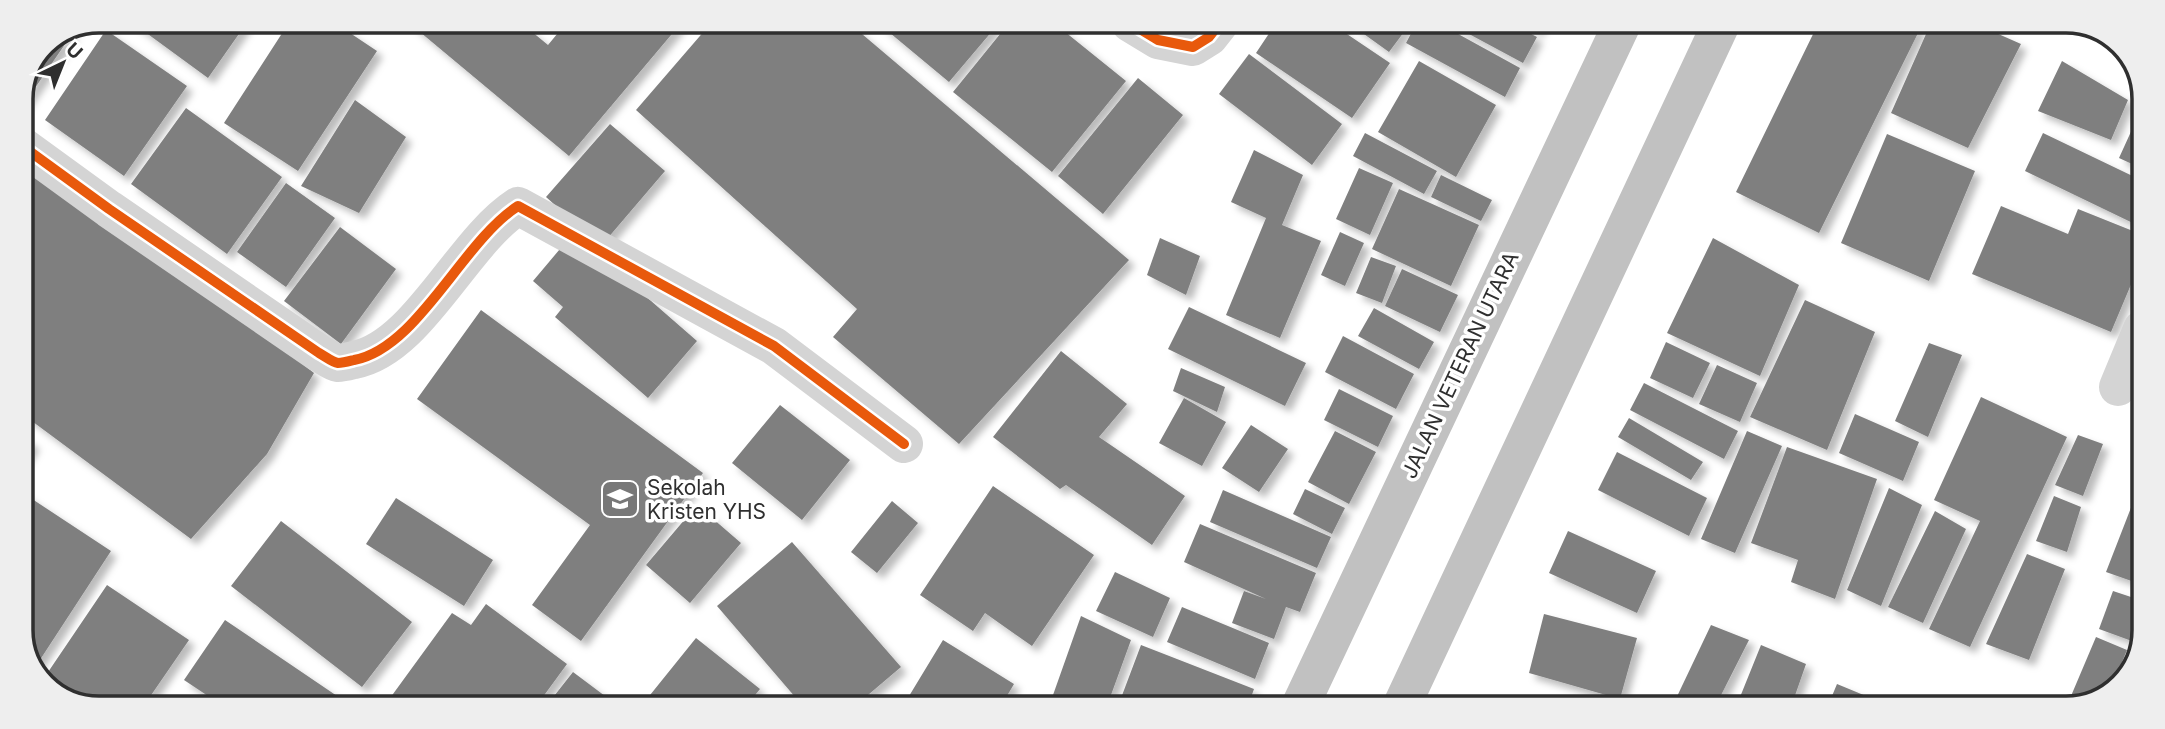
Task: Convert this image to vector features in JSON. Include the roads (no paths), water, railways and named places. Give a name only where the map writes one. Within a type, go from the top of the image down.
[{"type":"highway","name":"JALAN VETERAN UTARA","points":[[1305,696],[1618,33]]},
{"type":"highway","points":[[1406,696],[1717,33]]},
{"type":"street","points":[[1146,33],[1158,40],[1206,35]]},
{"type":"street","points":[[33,154],[319,353],[339,363],[366,358],[384,348],[420,315],[490,228],[518,206],[774,346],[904,444]]},
{"type":"street","points":[[2118,387],[2132,353]]},
{"type":"place","name":"Sekolah Kristen YHS","points":[[620,499]]}]
